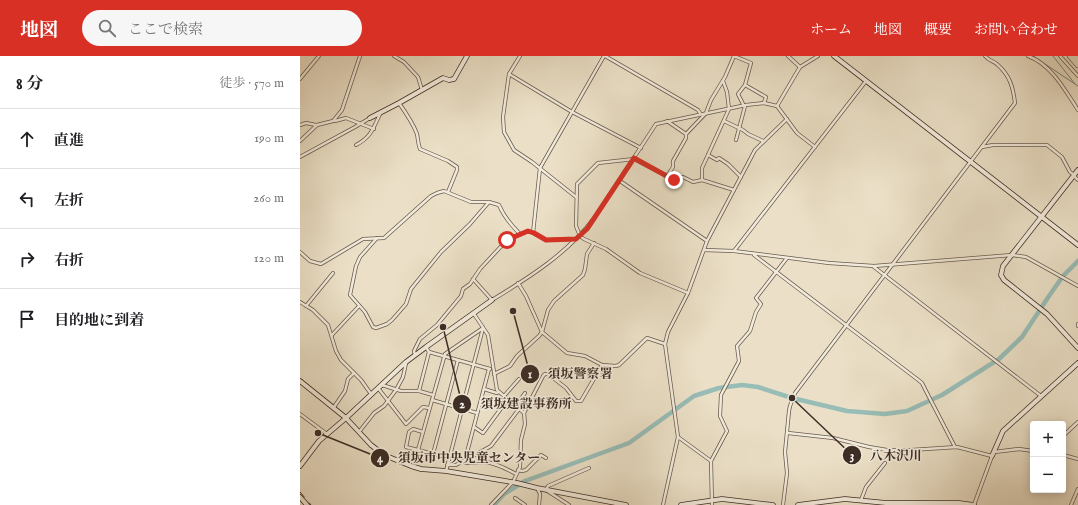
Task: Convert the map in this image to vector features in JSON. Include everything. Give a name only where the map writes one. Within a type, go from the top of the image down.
[{"type":"highway","points":[[1070,56],[1078,65]]},
{"type":"highway","points":[[1075,56],[1078,59]]},
{"type":"street","points":[[300,79],[319,56]]},
{"type":"street","points":[[333,121],[342,110],[360,56]]},
{"type":"street","points":[[394,56],[404,62],[419,79],[422,90]]},
{"type":"street","points":[[300,157],[370,118],[399,104],[443,78],[449,80],[454,79],[467,56]]},
{"type":"street","points":[[520,56],[509,74],[504,117],[504,132],[514,150],[540,168],[576,197]]},
{"type":"street","points":[[534,233],[540,168],[604,56],[692,107],[701,114]]},
{"type":"street","points":[[667,176],[673,167],[673,161],[686,138],[686,134],[706,113],[711,100],[734,56],[751,63],[745,85],[738,94],[745,105],[736,140]]},
{"type":"street","points":[[788,56],[800,67]]},
{"type":"street","points":[[777,106],[800,67],[818,56]]},
{"type":"street","points":[[834,56],[1078,245]]},
{"type":"street","points":[[783,505],[787,473],[785,452],[790,406],[795,393],[1015,103],[1010,79],[997,64],[991,62],[985,56]]},
{"type":"street","points":[[1028,56],[1045,65],[1078,110]]},
{"type":"street","points":[[1060,56],[1078,76]]},
{"type":"street","points":[[509,74],[572,112],[641,148]]},
{"type":"street","points":[[734,252],[866,80]]},
{"type":"street","points":[[702,180],[702,168],[729,109],[727,92],[722,81]]},
{"type":"street","points":[[745,85],[766,97],[764,103]]},
{"type":"street","points":[[300,466],[319,441],[406,362],[492,300],[551,262],[568,248],[595,217],[656,124],[745,105],[764,103],[777,106],[797,133],[815,147]]},
{"type":"street","points":[[399,104],[408,115],[417,135],[420,149],[448,161],[457,167],[448,192]]},
{"type":"street","points":[[356,145],[371,135],[380,114]]},
{"type":"street","points":[[300,125],[306,123],[317,125],[346,118],[374,129]]},
{"type":"street","points":[[663,505],[678,437],[665,344],[668,332],[688,294],[707,241],[755,150],[787,119]]},
{"type":"street","points":[[667,121],[686,134]]},
{"type":"street","points":[[724,121],[763,141]]},
{"type":"street","points":[[300,141],[317,125]]},
{"type":"street","points":[[982,147],[992,145],[1047,145],[1062,157],[1070,172],[1078,180]]},
{"type":"street","points":[[708,155],[718,160],[719,158],[728,164],[741,177]]},
{"type":"street","points":[[688,294],[640,273],[606,249],[584,240],[580,236],[576,226],[577,184],[598,163],[634,158],[674,180],[683,177],[693,182],[702,180],[734,190]]},
{"type":"street","points":[[1078,170],[1002,269],[1002,277],[1004,280],[1046,314],[1078,348]]},
{"type":"street","points":[[620,181],[707,241]]},
{"type":"street","points":[[300,252],[310,261],[321,264],[363,239],[384,238],[435,194],[444,191],[471,202],[489,202],[499,205],[502,213],[509,223],[520,234]]},
{"type":"street","points":[[377,238],[362,253],[356,266],[350,295],[365,312],[373,327],[376,328],[387,324],[392,320],[406,304],[411,289],[441,252],[470,224],[489,202]]},
{"type":"street","points":[[415,356],[414,351],[420,339],[437,325],[461,296],[463,289],[470,284],[472,279],[497,249],[507,240],[528,231],[546,240],[576,239]]},
{"type":"street","points":[[494,372],[510,366],[517,356],[539,336],[542,332],[546,316],[554,301],[583,275],[587,254],[594,243]]},
{"type":"street","points":[[704,250],[787,257],[829,263],[874,266],[1012,255],[1026,257],[1078,286]]},
{"type":"street","points":[[754,255],[922,383],[955,447]]},
{"type":"street","points":[[712,502],[711,461],[727,431],[720,416],[721,396],[739,361],[737,346],[750,331],[756,312],[761,304],[756,298],[787,257]]},
{"type":"street","points":[[874,266],[1041,396]]},
{"type":"street","points":[[306,306],[333,273]]},
{"type":"street","points":[[472,279],[492,300]]},
{"type":"street","points":[[518,284],[526,296],[542,332],[567,353],[585,356],[602,365],[616,366],[647,338],[665,344]]},
{"type":"street","points":[[300,302],[313,310],[328,325],[336,351],[341,360],[371,394]]},
{"type":"street","points":[[332,335],[359,306]]},
{"type":"street","points":[[474,313],[488,335],[497,390],[524,413]]},
{"type":"street","points":[[418,450],[444,354],[483,328]]},
{"type":"street","points":[[446,470],[483,328]]},
{"type":"street","points":[[426,347],[429,352],[490,369],[494,372]]},
{"type":"street","points":[[419,391],[429,352]]},
{"type":"street","points":[[433,454],[458,360]]},
{"type":"street","points":[[359,432],[374,413],[388,402],[396,390],[404,372],[406,362]]},
{"type":"street","points":[[798,505],[824,503],[845,499],[885,504],[959,503],[974,505],[1003,431],[1078,363]]},
{"type":"street","points":[[491,505],[515,483],[520,461],[521,440],[525,424],[524,413],[543,376],[548,374],[576,401],[581,401],[602,365]]},
{"type":"street","points":[[463,461],[490,369]]},
{"type":"street","points":[[334,407],[345,391],[348,379],[354,373]]},
{"type":"street","points":[[504,396],[519,379]]},
{"type":"street","points":[[300,381],[334,407],[371,445],[384,455],[401,463],[421,469],[446,470],[626,505]]},
{"type":"street","points":[[382,384],[401,392],[419,391],[433,395]]},
{"type":"street","points":[[378,388],[406,424],[423,406],[429,408]]},
{"type":"street","points":[[484,389],[497,393],[499,392]]},
{"type":"street","points":[[516,406],[525,394]]},
{"type":"street","points":[[474,427],[483,433],[508,399]]},
{"type":"street","points":[[432,400],[478,413]]},
{"type":"street","points":[[447,465],[456,465],[491,446],[519,409]]},
{"type":"street","points":[[300,414],[327,434]]},
{"type":"street","points":[[1066,433],[1078,422]]},
{"type":"street","points":[[423,432],[413,429],[409,432],[406,446],[449,458]]},
{"type":"street","points":[[788,433],[833,438],[887,450],[955,447],[993,454],[1019,449],[1030,451]]},
{"type":"street","points":[[678,437],[711,461]]},
{"type":"street","points":[[518,470],[526,470],[541,455],[546,458]]},
{"type":"street","points":[[1066,456],[1078,458]]},
{"type":"street","points":[[463,461],[471,464],[484,462],[489,463],[500,466],[516,474]]},
{"type":"street","points":[[861,500],[866,487],[885,463]]},
{"type":"street","points":[[546,490],[550,484],[589,468]]},
{"type":"street","points":[[537,488],[540,494],[539,505]]},
{"type":"street","points":[[1071,505],[1078,489]]},
{"type":"street","points":[[546,490],[569,505]]},
{"type":"street","points":[[300,497],[307,505]]},
{"type":"street","points":[[515,498],[525,505]]},
{"type":"street","points":[[682,505],[712,502],[722,499],[774,505]]},
{"type":"waterway","points":[[1033,56],[1078,86]]},
{"type":"waterway","points":[[1053,56],[1075,84]]},
{"type":"waterway","points":[[494,505],[504,494],[525,481],[629,443],[694,396],[719,388],[742,385],[758,387],[792,398],[847,411],[885,414],[907,411],[942,395],[999,359],[1022,337],[1063,276],[1078,261]]},
{"type":"railway","points":[[300,492],[311,505]]},
{"type":"place","name":"須坂警察署","points":[[513,311]]},
{"type":"place","name":"須坂建設事務所","points":[[443,327]]},
{"type":"place","name":"八木沢川","points":[[792,398]]},
{"type":"place","name":"須坂市中央児童センター","points":[[318,433]]},
{"type":"route","points":[[507,240],[528,231],[546,240],[576,239],[587,229],[634,158],[674,180]]}]
